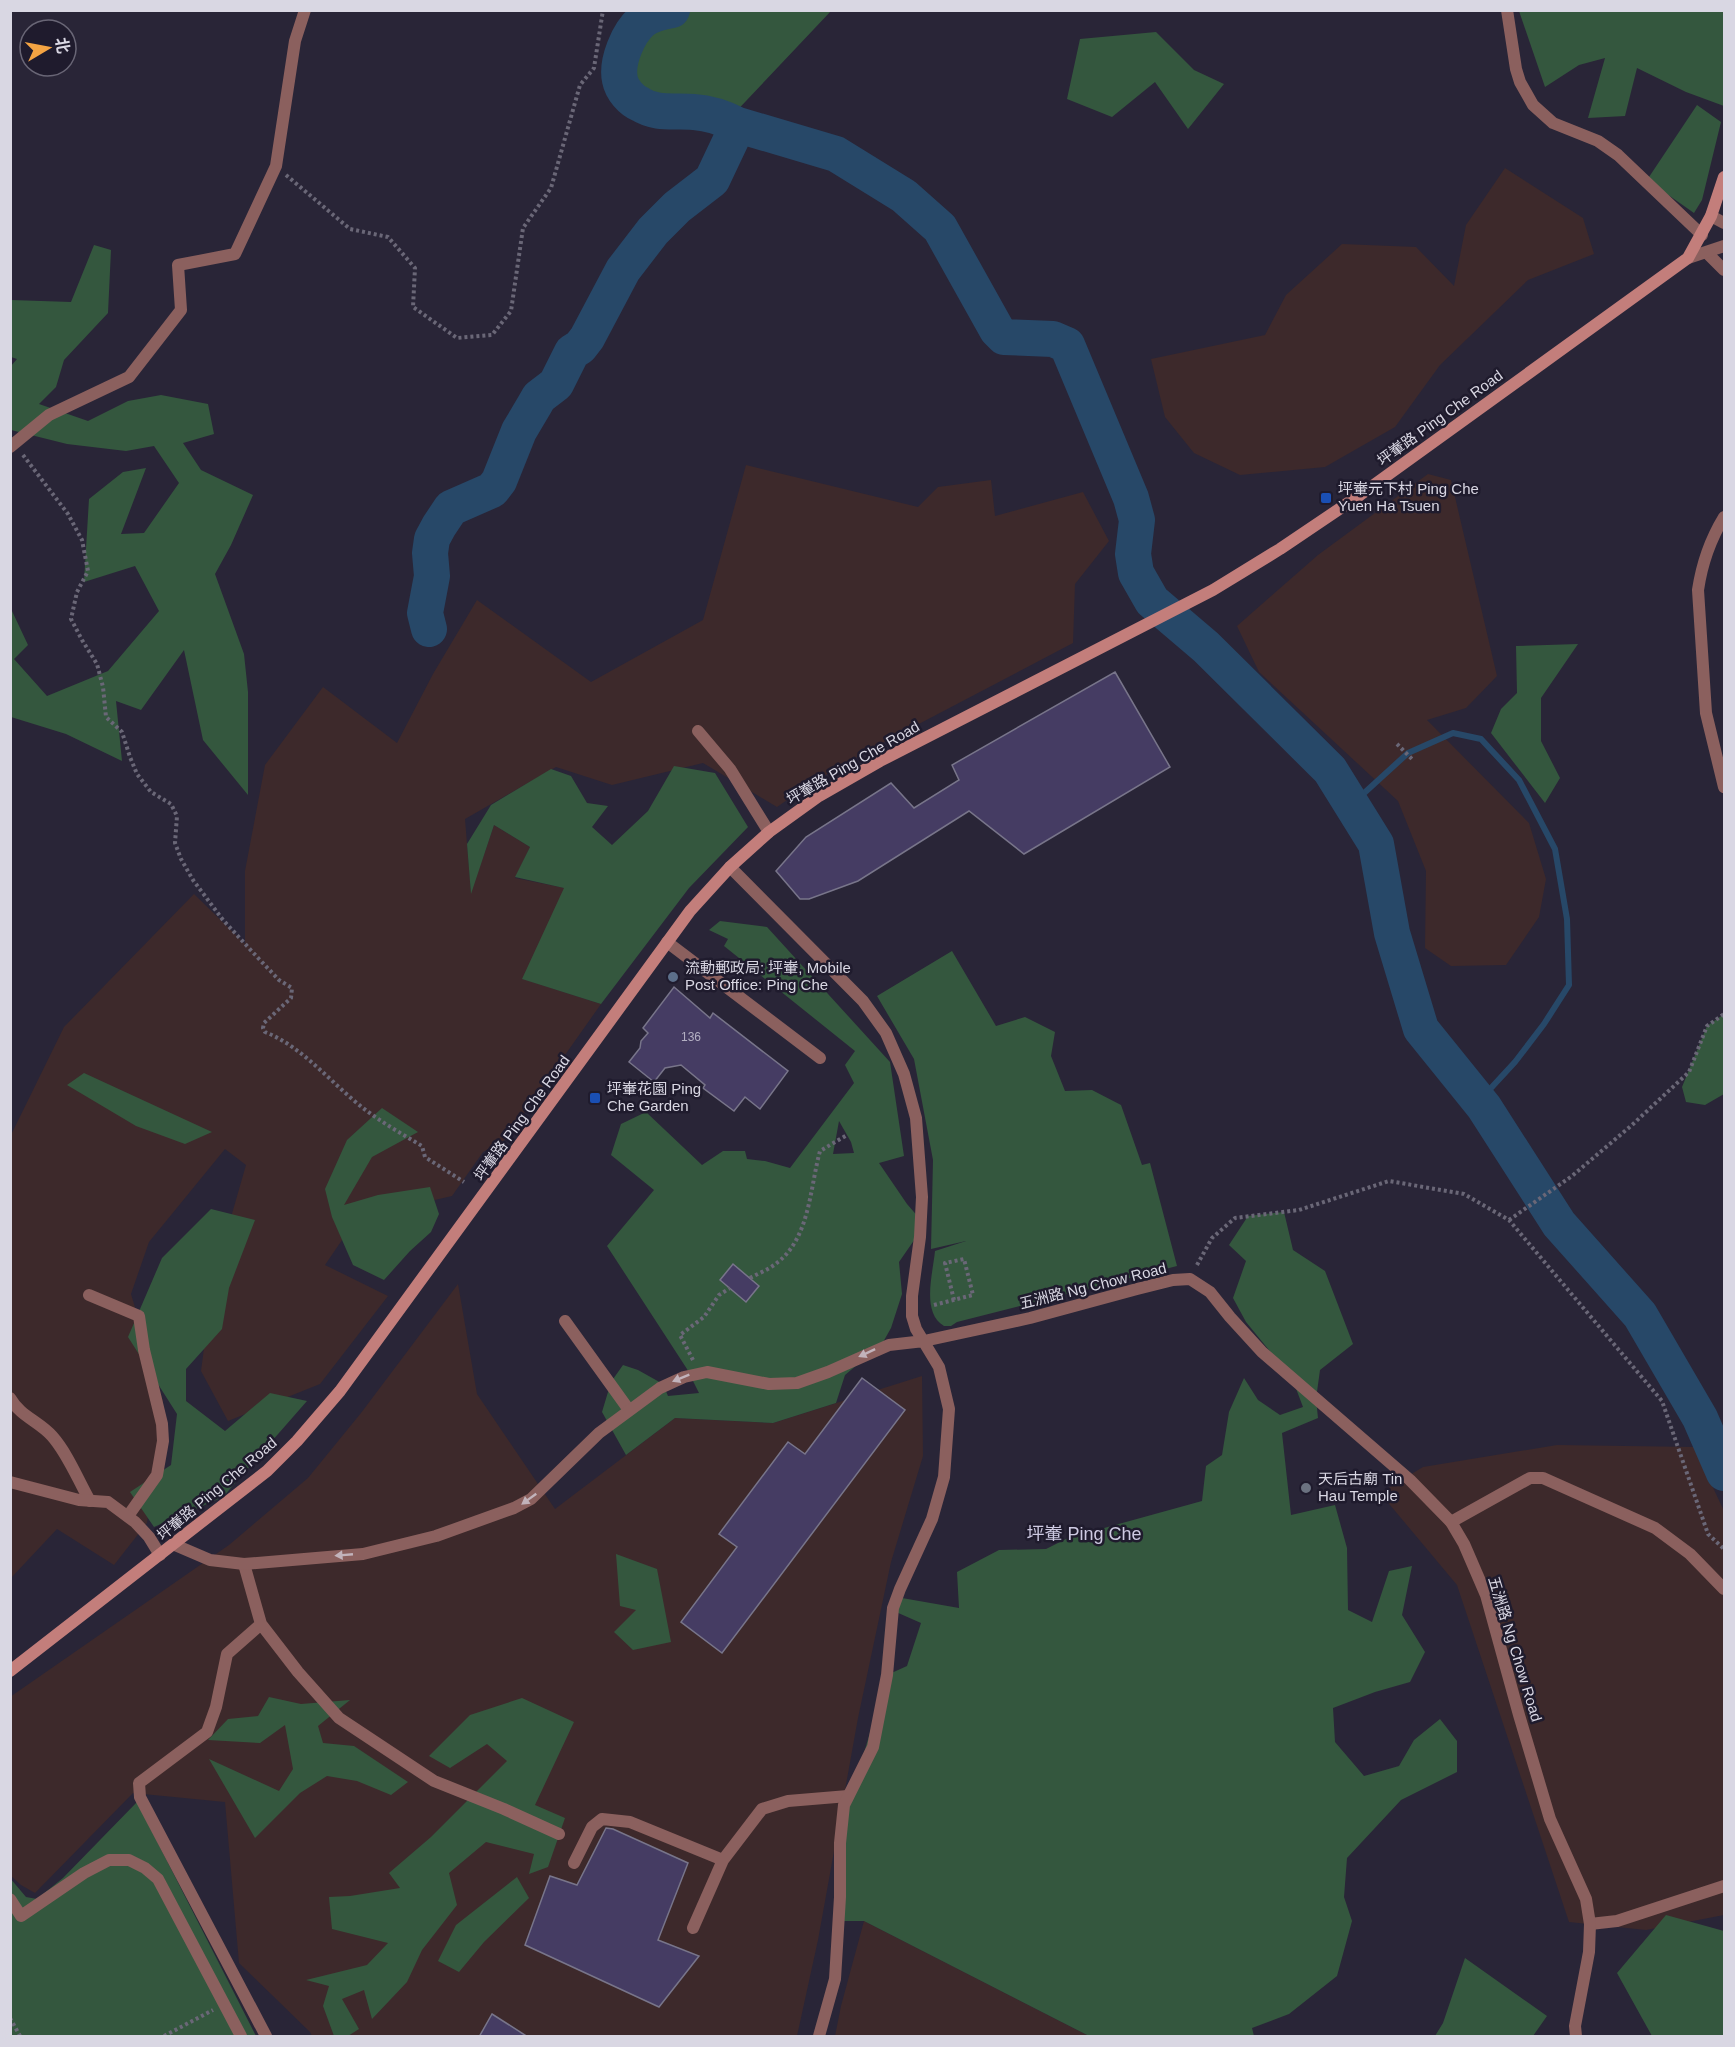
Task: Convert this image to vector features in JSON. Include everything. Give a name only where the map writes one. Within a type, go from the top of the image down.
[{"type":"street","points":[[12,445],[49,415],[129,377],[181,310],[178,265],[236,254],[276,166],[295,41],[305,10]]},
{"type":"street","points":[[1507,10],[1516,69],[1520,82],[1533,105],[1553,123],[1598,141],[1618,155],[1702,235]]},
{"type":"street","name":"坪輋路 Ping Che Road","points":[[10,1671],[175,1545],[267,1471],[297,1441],[340,1391],[690,911],[730,867],[769,832],[819,796],[880,761],[1213,590],[1280,549],[1360,495],[1688,258],[1711,216],[1725,177]]},
{"type":"street","points":[[1711,216],[1725,223]]},
{"type":"street","points":[[1688,258],[1725,246]]},
{"type":"street","points":[[1707,253],[1725,270]]},
{"type":"street","points":[[1725,517],[1707,551],[1701,571],[1698,598],[1706,713],[1713,748],[1725,787]]},
{"type":"street","points":[[698,731],[730,769],[769,832]]},
{"type":"street","points":[[730,867],[863,1001],[886,1034],[904,1074],[916,1118],[922,1197],[920,1237],[911,1308],[916,1329],[939,1367],[949,1409],[944,1477],[932,1519],[893,1608],[887,1675],[873,1747],[848,1796],[841,1825],[840,1897],[835,1979],[819,2037]]},
{"type":"street","points":[[667,942],[820,1058]]},
{"type":"street","name":"五洲路 Ng Chow Road","points":[[175,1545],[210,1560],[244,1564],[363,1554],[436,1536],[514,1508],[531,1499],[599,1433],[629,1410],[670,1383],[699,1372],[769,1384],[797,1383],[828,1372],[884,1346],[924,1341],[1030,1318],[1173,1280],[1190,1279],[1210,1292],[1262,1352],[1410,1480],[1451,1522],[1464,1544],[1486,1595],[1547,1808],[1587,1899],[1590,1924],[1589,1952],[1575,2026],[1576,2037]]},
{"type":"street","points":[[89,1295],[139,1316],[144,1350],[162,1424],[163,1441],[157,1475],[128,1516]]},
{"type":"street","points":[[565,1321],[629,1410]]},
{"type":"street","points":[[10,1398],[26,1416],[52,1435],[90,1501]]},
{"type":"street","points":[[1451,1522],[1530,1478],[1543,1478],[1655,1528],[1690,1554],[1725,1589]]},
{"type":"street","points":[[10,1482],[79,1500],[108,1502],[128,1516],[149,1537],[160,1555]]},
{"type":"street","points":[[244,1564],[261,1624],[298,1672],[339,1718],[434,1781],[559,1834]]},
{"type":"street","points":[[261,1624],[227,1654],[216,1707],[207,1732],[139,1783],[140,1797],[266,2037]]},
{"type":"street","points":[[693,1928],[723,1860],[762,1809],[788,1801],[848,1796]]},
{"type":"street","points":[[574,1863],[592,1827],[602,1819],[630,1822],[723,1860]]},
{"type":"street","points":[[10,1899],[21,1916],[84,1873],[109,1860],[129,1860],[145,1868],[158,1878],[241,2037]]},
{"type":"street","points":[[1590,1924],[1617,1920],[1725,1886]]},
{"type":"path","points":[[276,166],[350,229],[387,237],[415,268],[413,307],[457,338],[492,335],[511,311],[523,228],[550,188],[579,85],[594,68],[603,10]]},
{"type":"path","points":[[12,445],[68,514],[82,540],[88,571],[77,592],[71,619],[97,664],[103,687],[106,717],[122,732],[137,774],[151,792],[171,804],[177,816],[175,843],[181,860],[193,880],[223,920],[279,980],[292,988],[291,998],[264,1023],[262,1028],[264,1032],[275,1036],[301,1053],[364,1109],[422,1146],[425,1157],[464,1182]]},
{"type":"path","points":[[1397,744],[1413,760]]},
{"type":"path","points":[[1509,1220],[1572,1176],[1689,1072],[1707,1026],[1725,1014]]},
{"type":"path","points":[[750,1278],[777,1263],[784,1256],[796,1238],[807,1214],[820,1151],[847,1136]]},
{"type":"path","points":[[1190,1279],[1212,1238],[1235,1218],[1299,1210],[1389,1181],[1464,1194],[1509,1220],[1662,1401],[1708,1534],[1725,1549]]},
{"type":"path","points":[[934,1305],[954,1300],[973,1295],[964,1259],[945,1263],[954,1300]]},
{"type":"path","points":[[694,1362],[680,1335],[704,1317],[719,1295],[730,1288]]},
{"type":"path","points":[[164,2037],[224,2004]]},
{"type":"path","points":[[10,2018],[20,2037]]},
{"type":"shaded area","points":[[1505,168],[1583,218],[1594,254],[1528,280],[1440,365],[1395,427],[1325,467],[1240,475],[1194,453],[1165,417],[1151,359],[1265,335],[1286,295],[1342,244],[1416,247],[1454,286],[1466,225]]},
{"type":"shaded area","points":[[746,465],[918,507],[938,487],[991,480],[995,516],[1083,492],[1109,541],[1075,584],[1073,643],[873,748],[810,784],[777,807],[703,763],[612,785],[556,767],[465,819],[471,892],[494,825],[530,847],[515,878],[565,888],[523,979],[601,1004],[505,1140],[483,1152],[452,1196],[357,1218],[325,1265],[388,1296],[320,1384],[228,1421],[201,1371],[213,1280],[246,1165],[225,1149],[149,1242],[131,1294],[163,1401],[147,1523],[114,1565],[57,1529],[11,1578],[10,1137],[64,1027],[194,894],[245,944],[245,871],[265,765],[323,687],[397,743],[433,674],[477,600],[591,682],[703,620]]},
{"type":"shaded area","points":[[1428,474],[1451,480],[1497,676],[1466,708],[1427,720],[1529,823],[1546,879],[1539,917],[1506,965],[1451,966],[1425,948],[1426,871],[1398,801],[1259,672],[1237,626],[1318,555]]},
{"type":"shaded area","points":[[458,1284],[477,1394],[555,1509],[675,1418],[773,1423],[922,1376],[923,1456],[891,1562],[858,1718],[818,1940],[797,2036],[312,2036],[239,1963],[225,1802],[133,1793],[35,1893],[11,1876],[10,1697],[229,1545],[308,1478],[361,1413]]},
{"type":"shaded area","points":[[1557,1445],[1694,1447],[1724,1511],[1724,1915],[1646,1930],[1569,1922],[1457,1585],[1380,1493],[1423,1467]]},
{"type":"shaded area","points":[[864,1921],[1089,2036],[835,2036]]},
{"type":"green space","points":[[672,11],[831,11],[728,120],[697,112],[655,112],[636,102],[622,87],[619,72],[627,42],[634,31],[648,17]]},
{"type":"green space","points":[[1519,11],[1724,11],[1724,106],[1686,92],[1637,68],[1625,116],[1588,118],[1605,58],[1579,65],[1545,87]]},
{"type":"green space","points":[[1156,32],[1194,70],[1224,84],[1188,129],[1155,82],[1112,117],[1067,99],[1080,39]]},
{"type":"green space","points":[[1697,105],[1721,122],[1702,200],[1694,213],[1647,180]]},
{"type":"green space","points":[[94,245],[111,250],[108,313],[64,360],[56,387],[39,404],[88,421],[128,401],[161,395],[208,404],[214,434],[183,443],[201,470],[253,495],[231,545],[215,574],[244,654],[248,692],[248,795],[203,740],[184,650],[141,710],[116,701],[122,761],[66,734],[11,717],[11,611],[28,645],[14,659],[47,696],[108,671],[159,611],[135,566],[84,582],[89,499],[123,472],[146,468],[121,534],[144,533],[179,483],[154,446],[126,451],[67,444],[11,430],[11,366],[17,359],[11,357],[11,300],[71,302]]},
{"type":"green space","points":[[1578,644],[1541,698],[1541,741],[1560,778],[1545,803],[1491,733],[1501,709],[1517,693],[1516,646]]},
{"type":"green space","points":[[674,766],[715,773],[748,827],[689,888],[601,1004],[522,979],[564,888],[515,877],[530,847],[494,825],[471,894],[467,844],[491,805],[551,769],[571,776],[587,803],[608,806],[592,827],[612,845],[648,811]]},
{"type":"green space","points":[[720,921],[767,927],[890,1062],[904,1156],[879,1163],[920,1219],[917,1236],[899,1262],[902,1294],[891,1328],[882,1344],[845,1375],[836,1403],[773,1423],[675,1418],[626,1455],[602,1412],[611,1382],[623,1365],[638,1370],[663,1384],[668,1396],[699,1393],[687,1369],[607,1246],[654,1190],[611,1155],[621,1124],[646,1112],[702,1165],[723,1151],[745,1151],[747,1159],[790,1168],[854,1083],[845,1065],[855,1051],[724,946],[728,939],[709,930]],"holes":[[[839,1121],[851,1142],[854,1153],[833,1154]]]},
{"type":"green space","points":[[952,951],[996,1026],[1025,1017],[1055,1032],[1051,1056],[1065,1091],[1092,1090],[1121,1105],[1142,1165],[1150,1163],[1177,1266],[957,1322],[951,1326],[944,1326],[937,1320],[933,1312],[930,1292],[935,1251],[966,1241],[931,1249],[933,1160],[914,1059],[877,996]]},
{"type":"green space","points":[[1724,1014],[1724,1094],[1705,1105],[1686,1102],[1682,1087],[1707,1026]]},
{"type":"green space","points":[[84,1073],[212,1132],[185,1144],[136,1126],[67,1085]]},
{"type":"green space","points":[[382,1108],[418,1132],[372,1157],[344,1205],[378,1195],[430,1187],[439,1214],[431,1232],[384,1280],[353,1265],[332,1217],[325,1189],[347,1140]]},
{"type":"green space","points":[[211,1209],[255,1220],[229,1288],[222,1329],[186,1369],[186,1401],[225,1431],[270,1393],[307,1401],[223,1497],[154,1527],[130,1492],[171,1465],[177,1414],[128,1337],[162,1258]]},
{"type":"green space","points":[[1284,1212],[1293,1250],[1325,1271],[1353,1344],[1320,1370],[1316,1399],[1318,1418],[1282,1433],[1291,1515],[1335,1505],[1347,1548],[1348,1610],[1372,1622],[1389,1571],[1412,1566],[1402,1615],[1425,1652],[1410,1682],[1333,1708],[1335,1742],[1364,1776],[1399,1766],[1414,1740],[1440,1719],[1457,1741],[1457,1772],[1401,1800],[1347,1858],[1344,1897],[1352,1921],[1337,1976],[1289,2014],[1252,2028],[1254,2036],[1089,2036],[864,1921],[839,1921],[843,1824],[887,1675],[907,1666],[921,1623],[896,1612],[902,1598],[959,1608],[957,1572],[999,1550],[1046,1549],[1068,1538],[1202,1501],[1206,1466],[1222,1455],[1229,1412],[1244,1378],[1258,1400],[1280,1415],[1303,1407],[1292,1378],[1246,1322],[1233,1298],[1246,1261],[1229,1245],[1248,1216]]},
{"type":"green space","points":[[616,1554],[657,1569],[671,1642],[633,1650],[614,1632],[636,1610],[620,1606]]},
{"type":"green space","points":[[269,1697],[301,1704],[350,1700],[318,1726],[323,1743],[354,1746],[408,1782],[391,1795],[357,1781],[327,1776],[300,1793],[255,1838],[209,1759],[279,1791],[293,1769],[285,1725],[260,1743],[208,1740],[228,1719],[258,1716]]},
{"type":"green space","points":[[522,1698],[574,1722],[535,1805],[565,1818],[548,1867],[529,1874],[534,1854],[486,1842],[449,1873],[457,1905],[422,1950],[407,1982],[372,2019],[364,1990],[342,1999],[359,2029],[348,2036],[334,2036],[323,2006],[329,1986],[306,1980],[367,1965],[388,1943],[332,1929],[329,1897],[400,1888],[389,1873],[431,1837],[507,1761],[487,1744],[450,1768],[429,1756],[470,1715]]},
{"type":"green space","points":[[137,1802],[256,2036],[11,2036],[10,1878],[26,1897],[37,1899],[63,1878]]},
{"type":"green space","points":[[517,1877],[529,1898],[484,1942],[459,1972],[438,1961],[456,1925]]},
{"type":"green space","points":[[1666,1915],[1724,1931],[1724,2036],[1652,2036],[1617,1973]]},
{"type":"green space","points":[[1465,1958],[1547,2016],[1533,2036],[1435,2036],[1443,2023]]},
{"type":"building","points":[[1115,672],[1170,767],[1024,854],[969,811],[858,881],[809,899],[800,899],[776,871],[806,837],[891,783],[914,808],[959,780],[952,765]]},
{"type":"building","points":[[674,987],[710,1018],[713,1013],[788,1071],[760,1109],[745,1097],[734,1111],[703,1088],[705,1085],[681,1065],[665,1068],[654,1082],[629,1062],[648,1033],[643,1028]]},
{"type":"building","points":[[733,1264],[759,1286],[746,1302],[720,1280]]},
{"type":"building","points":[[862,1378],[905,1410],[722,1653],[681,1622],[737,1547],[719,1534],[788,1442],[805,1454]]},
{"type":"building","points":[[606,1828],[613,1829],[688,1863],[658,1940],[699,1956],[659,2007],[525,1945],[550,1876],[577,1885]]},
{"type":"building","points":[[492,2014],[528,2037],[479,2037]]},
{"type":"waterway","points":[[429,629],[425,613],[432,576],[430,553],[432,539],[439,526],[451,508],[492,490],[499,481],[519,431],[539,397],[556,384],[572,352],[580,347],[587,338],[623,270],[653,231],[677,207],[712,180],[738,125],[705,113],[653,110],[633,100],[627,94],[619,73],[624,48],[632,33],[645,19],[672,10]]},
{"type":"waterway","points":[[738,125],[836,154],[904,196],[940,228],[997,330],[1004,337],[1053,339],[1067,345],[1131,498],[1137,520],[1133,554],[1136,573],[1152,601],[1206,647],[1330,770],[1376,844],[1392,933],[1421,1029],[1484,1107],[1559,1224],[1640,1315],[1700,1418],[1724,1473]]},
{"type":"waterway","points":[[1351,805],[1408,753],[1453,733],[1481,739],[1519,780],[1555,849],[1567,919],[1569,985],[1544,1024],[1515,1062],[1479,1101]]},
{"type":"place","name":"坪輋元下村 Ping Che Yuen Ha Tsuen","points":[[1326,498]]},
{"type":"place","name":"流動郵政局: 坪輋, Mobile Post Office: Ping Che","points":[[673,977]]},
{"type":"place","name":"坪輋花園 Ping Che Garden","points":[[595,1098]]},
{"type":"place","name":"天后古廟 Tin Hau Temple","points":[[1306,1488]]},
{"type":"district","name":"坪輋 Ping Che","points":[[1084,1534]]}]
